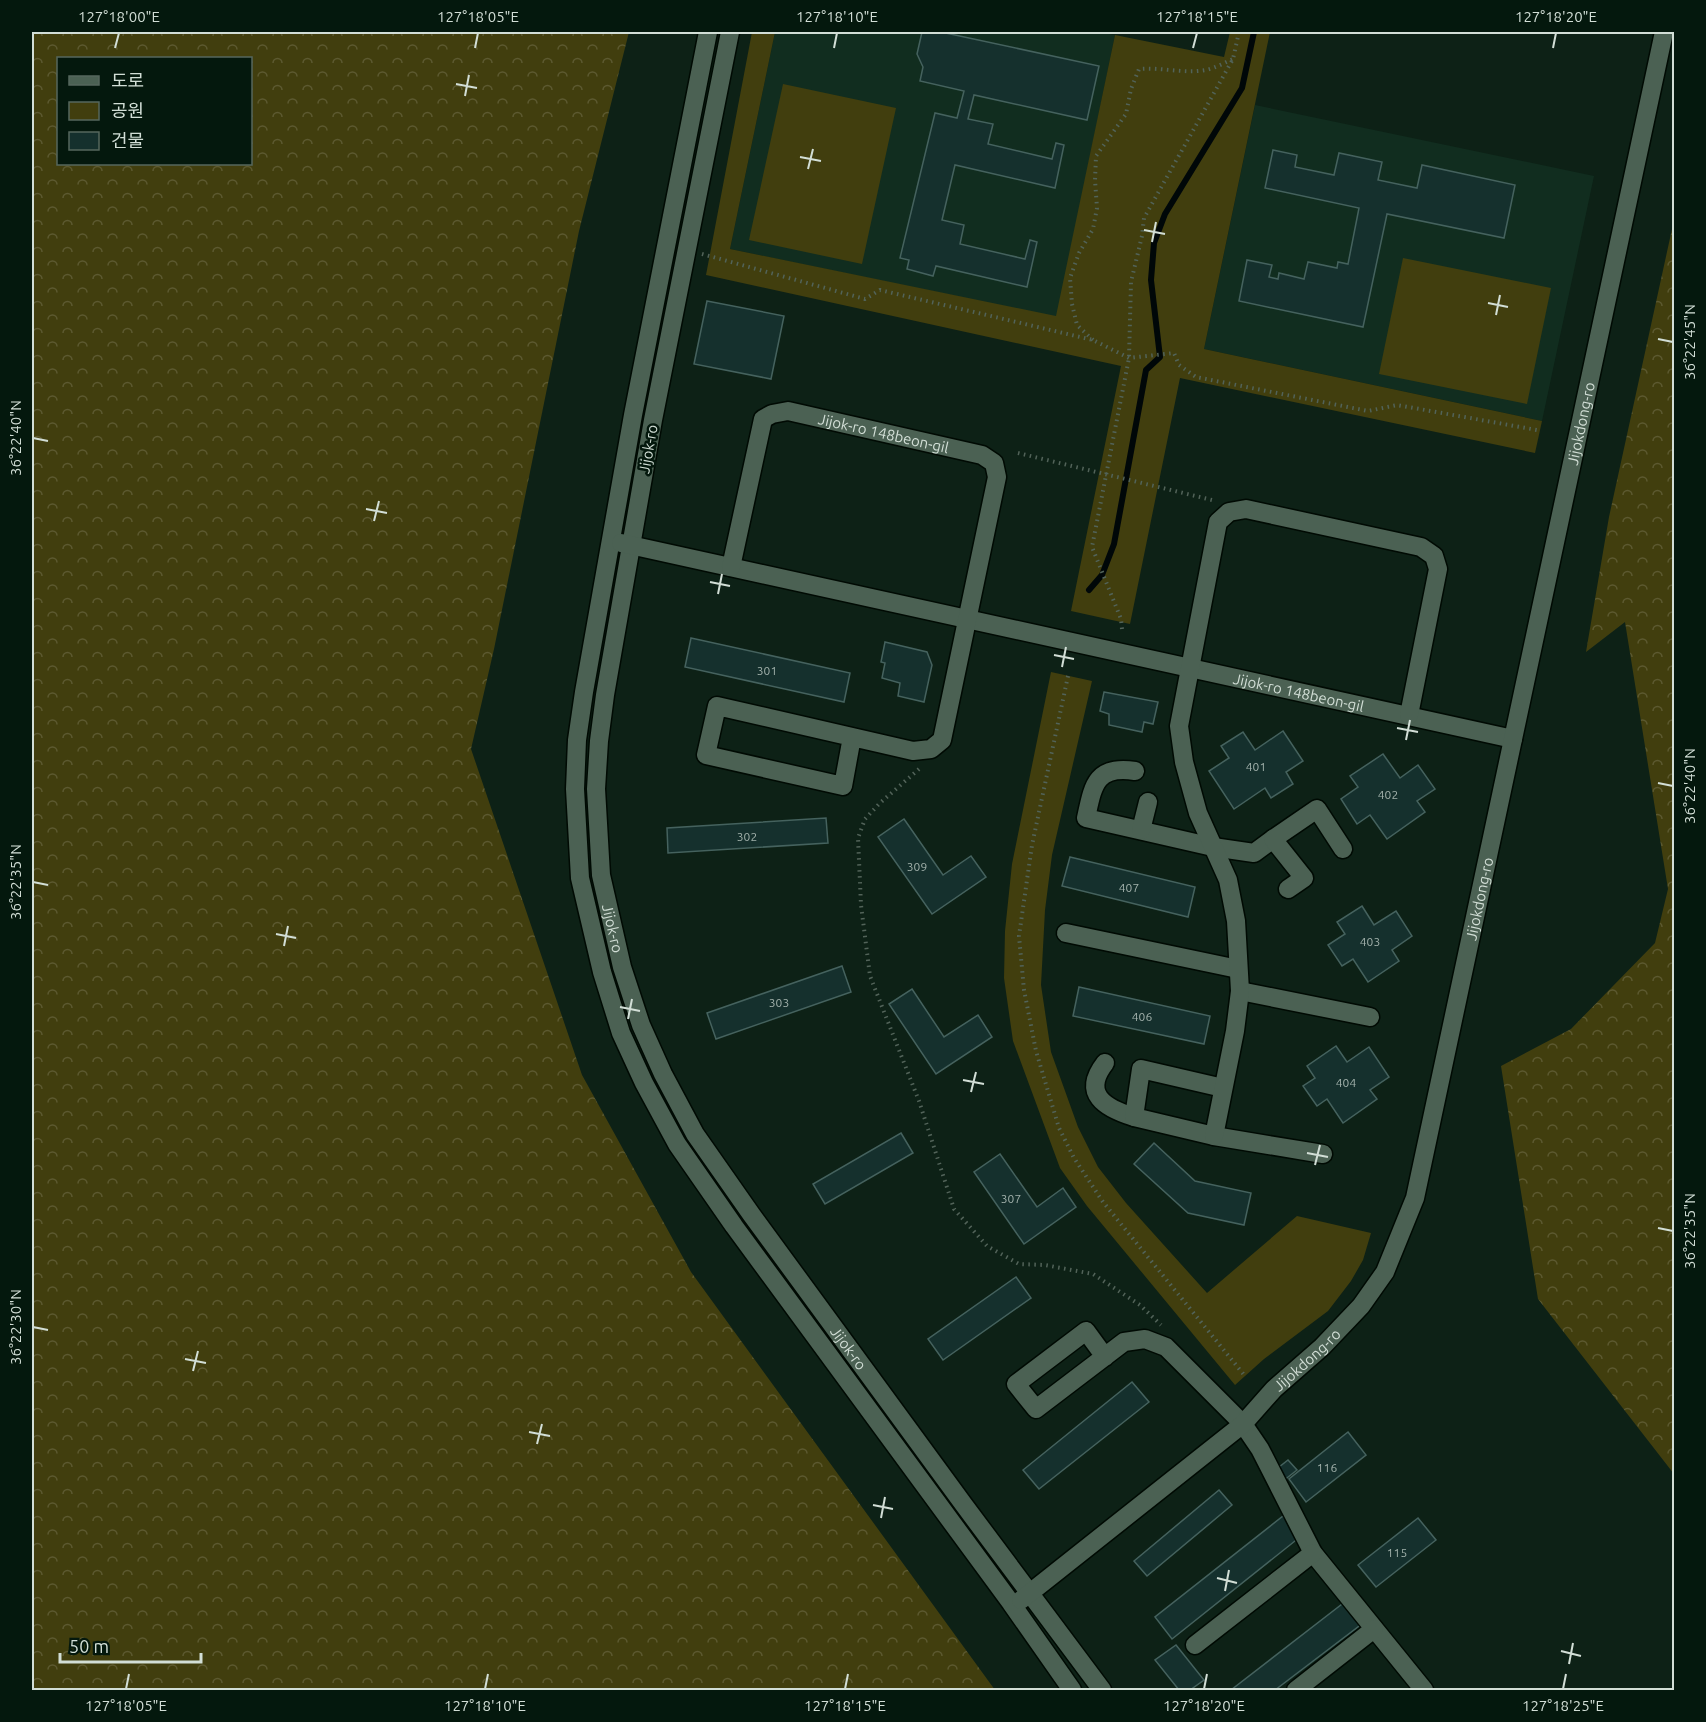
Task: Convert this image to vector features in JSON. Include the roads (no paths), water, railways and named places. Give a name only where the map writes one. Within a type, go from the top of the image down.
[{"type":"street","name":"Jijok-ro","points":[[708,32],[633,415],[584,692],[577,740],[575,789],[580,878],[602,972],[621,1033],[644,1083],[677,1144],[734,1226],[1014,1606],[1072,1690]]},
{"type":"street","name":"Jijok-ro","points":[[730,32],[653,420],[603,706],[598,741],[597,789],[601,875],[622,967],[641,1025],[663,1074],[695,1134],[1102,1690]]},
{"type":"street","name":"Jijokdong-ro","points":[[1014,1606],[1243,1424],[1274,1389],[1322,1347],[1361,1306],[1385,1272],[1415,1198],[1664,32]]},
{"type":"street","name":"Jijok-ro 148beon-gil","points":[[731,567],[763,419],[788,411],[982,455],[994,463],[997,477],[967,619]]},
{"type":"street","points":[[1214,1136],[1235,1031],[1240,991],[1236,921],[1228,880],[1198,813],[1184,762],[1179,726],[1218,522],[1229,512],[1246,509],[1421,547],[1434,556],[1438,569],[1409,716]]},
{"type":"street","name":"Jijok-ro 148beon-gil","points":[[610,541],[1513,739]]},
{"type":"street","points":[[852,737],[843,786],[706,755],[717,706],[914,751],[931,749],[942,740],[967,619]]},
{"type":"street","points":[[1135,771],[1117,769],[1106,774],[1093,787],[1086,818],[1213,847],[1254,853],[1317,809],[1343,849]]},
{"type":"street","points":[[1140,830],[1148,802]]},
{"type":"street","points":[[1273,839],[1304,878],[1288,889]]},
{"type":"street","points":[[1066,933],[1238,969]]},
{"type":"street","points":[[1240,991],[1370,1017]]},
{"type":"street","points":[[1105,1063],[1096,1074],[1096,1089],[1101,1102],[1115,1111],[1214,1136],[1323,1154]]},
{"type":"street","points":[[1134,1117],[1141,1069],[1223,1088]]},
{"type":"street","points":[[1105,1357],[1086,1331],[1016,1384],[1035,1409],[1105,1357],[1124,1342],[1145,1339],[1167,1347],[1243,1424],[1260,1449],[1313,1552],[1424,1690]]},
{"type":"street","points":[[1195,1645],[1313,1552]]},
{"type":"street","points":[[1296,1690],[1374,1629]]},
{"type":"waterway","points":[[1089,590],[1102,575],[1114,544],[1146,370],[1160,357],[1151,280],[1154,243],[1165,214],[1242,88],[1254,32]]}]
